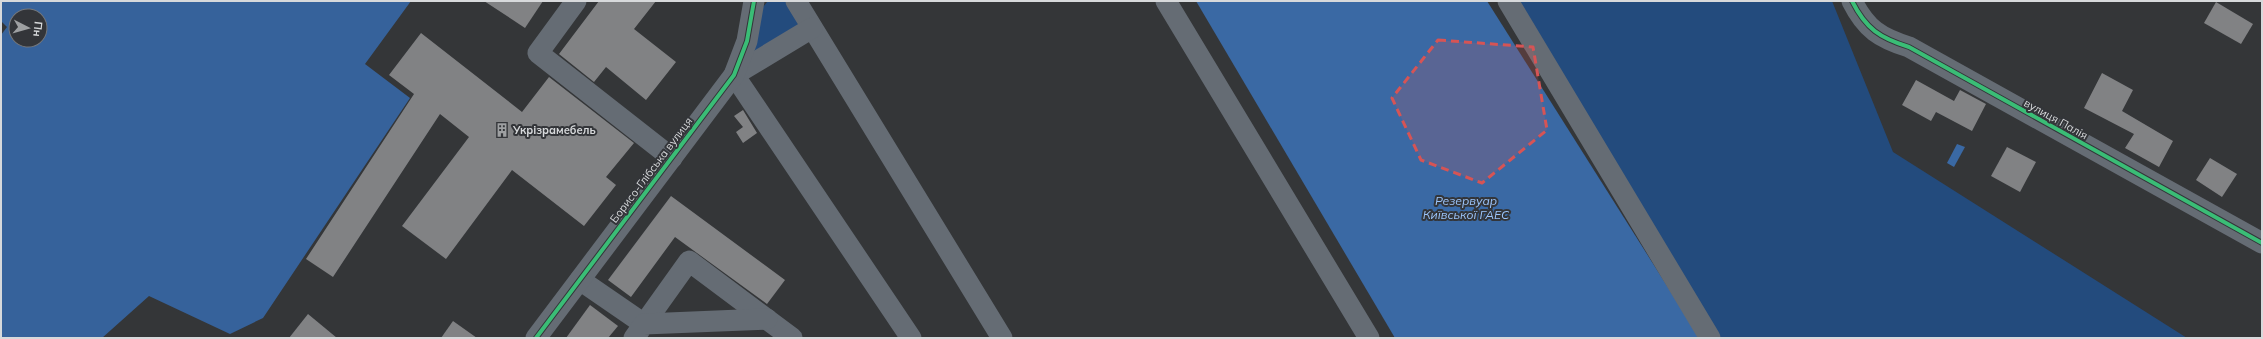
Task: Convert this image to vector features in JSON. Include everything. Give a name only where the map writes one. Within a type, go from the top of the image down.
[{"type":"street","points":[[576,1],[538,53],[672,158]]},
{"type":"street","name":"Борисо-Глібська вулиця","points":[[536,338],[734,75],[747,41],[754,1]]},
{"type":"street","points":[[796,1],[1002,338]]},
{"type":"street","points":[[1166,1],[1369,338]]},
{"type":"street","points":[[1508,1],[1710,338]]},
{"type":"street","name":"вулиця Палія","points":[[1852,1],[1860,17],[1884,39],[1909,47],[2262,243]]},
{"type":"street","name":"Борисо-Глібська вулиця","points":[[734,75],[812,28]]},
{"type":"street","points":[[734,75],[911,338]]},
{"type":"street","points":[[639,331],[689,261],[792,338]]},
{"type":"street","points":[[580,280],[639,331],[767,319]]},
{"type":"highlighted area","points":[[1438,40],[1533,47],[1547,130],[1482,183],[1421,160],[1392,98]]},
{"type":"shaded area","points":[[1,1],[411,1],[365,64],[410,98],[263,318],[230,334],[149,296],[102,338],[1,338],[1,35],[7,27],[1,21]]},
{"type":"shaded area","points":[[768,1],[785,1],[793,9],[799,27],[754,52],[763,7]]},
{"type":"shaded area","points":[[1508,1],[1832,1],[1893,152],[2187,338],[1710,338]]},
{"type":"water","name":"Резервуар Київської ГАЕС","points":[[1196,1],[1487,1],[1700,338],[1395,338]]},
{"type":"water","points":[[1957,144],[1965,147],[1954,167],[1947,163]]},
{"type":"building","points":[[484,1],[543,1],[525,28]]},
{"type":"building","points":[[599,1],[656,1],[634,29],[676,62],[646,100],[606,67],[594,82],[559,54]]},
{"type":"building","points":[[2216,2],[2253,24],[2241,44],[2204,23]]},
{"type":"building","points":[[421,33],[522,112],[549,77],[634,143],[606,177],[616,185],[584,226],[512,170],[446,259],[402,226],[469,137],[440,114],[333,277],[306,259],[414,94],[389,75]]},
{"type":"building","points":[[2102,73],[2133,90],[2122,111],[2173,141],[2159,167],[2125,148],[2134,134],[2084,108]]},
{"type":"building","points":[[1916,80],[1954,101],[1960,90],[1986,104],[1972,131],[1936,112],[1931,121],[1902,105]]},
{"type":"building","points":[[743,110],[757,133],[743,143],[736,132],[743,127],[734,116]]},
{"type":"building","points":[[2007,147],[2036,162],[2020,192],[1991,176]]},
{"type":"building","points":[[2210,158],[2237,174],[2222,197],[2196,180]]},
{"type":"building","points":[[671,196],[785,280],[767,304],[675,237],[631,297],[608,280]]},
{"type":"building","points":[[590,305],[618,326],[608,338],[566,338]]},
{"type":"building","points":[[308,314],[337,338],[289,338]]},
{"type":"building","points":[[453,321],[477,338],[441,338]]},
{"type":"cycle path","points":[[536,338],[734,75],[747,41],[754,1]]},
{"type":"cycle path","points":[[1852,1],[1863,19],[1882,36],[1909,47],[2262,243]]},
{"type":"place","name":"Укрізрамебель","points":[[502,130]]}]
